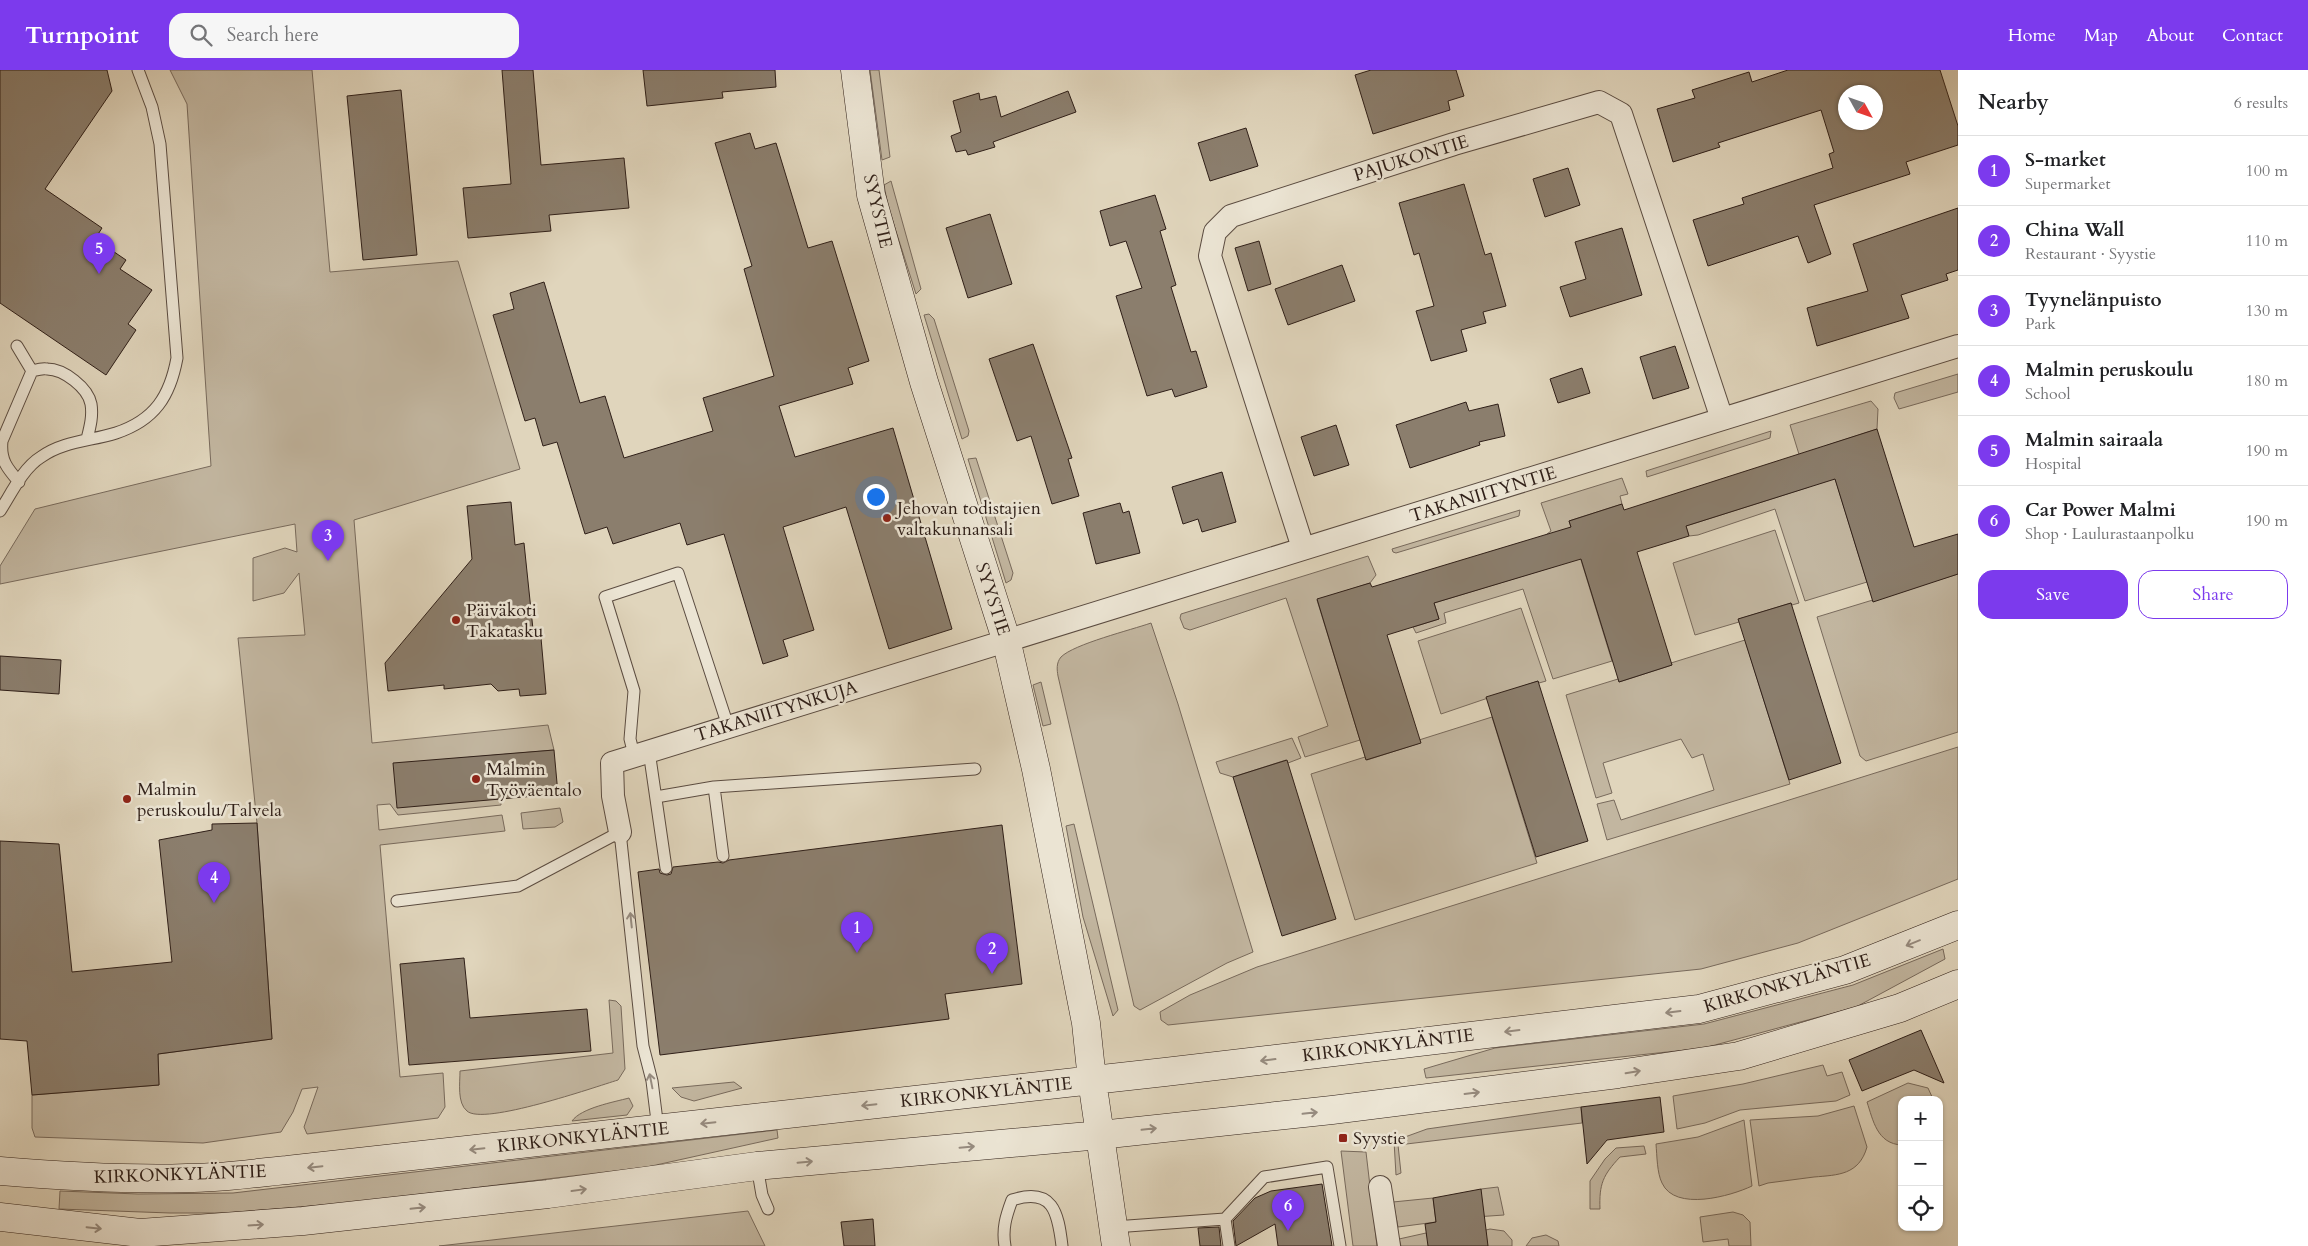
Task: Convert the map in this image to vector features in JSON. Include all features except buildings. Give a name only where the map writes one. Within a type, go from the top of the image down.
[{"type":"main road","name":"SYYSTIE","points":[[855,70],[871,195],[924,382],[1006,639],[1054,854],[1086,1023],[1092,1080],[1115,1237]]},
{"type":"main road","name":"KIRKONKYLÄNTIE","points":[[0,1171],[78,1177],[214,1177],[1092,1080],[1699,1009],[1845,970],[1958,925]]},
{"type":"main road","points":[[0,1218],[140,1233],[303,1222],[548,1194],[757,1166],[1100,1135],[1332,1110],[1618,1074],[1739,1056],[1900,1008],[1958,984]]},
{"type":"street","name":"PAJUKONTIE","points":[[1303,548],[1210,256],[1215,232],[1231,216],[1454,144],[1599,102],[1621,114],[1722,419]]},
{"type":"street","name":"TAKANIITYNTIE","points":[[1006,639],[1052,628],[1303,548],[1525,482],[1958,346]]},
{"type":"street","name":"TAKANIITYNKUJA","points":[[620,832],[613,796],[612,763],[1006,639]]},
{"type":"street","points":[[1380,1187],[1389,1246]]},
{"type":"lane","points":[[0,511],[38,458],[60,446],[117,432],[137,423],[154,410],[166,397],[173,381],[177,358],[160,144],[152,107],[138,70]]},
{"type":"lane","points":[[17,346],[32,371]]},
{"type":"lane","points":[[32,371],[48,368],[61,373],[87,393],[91,403],[92,419],[87,439]]},
{"type":"lane","points":[[19,482],[2,462],[0,452],[2,441],[32,371]]},
{"type":"lane","points":[[666,868],[656,797],[641,753],[630,739],[634,691],[604,597],[678,574],[728,726]]},
{"type":"lane","points":[[656,797],[714,787],[975,769]]},
{"type":"lane","points":[[714,787],[723,856]]},
{"type":"lane","points":[[397,901],[518,886],[620,832],[643,1046],[652,1081],[658,1129]]},
{"type":"lane","points":[[757,1166],[762,1195],[768,1209]]},
{"type":"lane","points":[[1115,1237],[1225,1219],[1264,1178],[1327,1168],[1340,1246]]},
{"type":"lane","points":[[1005,1246],[1003,1234],[1005,1217],[1012,1200],[1027,1195],[1041,1196],[1055,1208],[1062,1246]]},
{"type":"lane","points":[[1225,1219],[1229,1246]]},
{"type":"shaded area","points":[[170,70],[312,70],[330,272],[458,261],[520,469],[354,520],[372,743],[548,725],[554,750],[394,764],[501,799],[501,805],[398,815],[390,804],[377,805],[379,830],[502,815],[505,831],[380,845],[400,1077],[443,1073],[445,1107],[438,1118],[307,1134],[304,1127],[318,1087],[302,1089],[293,1112],[281,1132],[203,1143],[35,1137],[32,1128],[32,1095],[159,1085],[158,1054],[272,1039],[257,823],[238,638],[305,635],[299,573],[284,593],[253,601],[253,558],[285,548],[297,552],[295,524],[0,584],[0,566],[35,509],[211,466],[187,104]]},
{"type":"shaded area","points":[[870,70],[879,70],[890,157],[882,160]]},
{"type":"shaded area","points":[[891,181],[921,289],[916,294],[888,206],[884,185]]},
{"type":"shaded area","points":[[929,314],[934,319],[969,431],[968,436],[962,439],[924,315]]},
{"type":"shaded area","points":[[1958,374],[1958,392],[1899,409],[1894,398],[1895,393]]},
{"type":"shaded area","points":[[1871,401],[1878,409],[1877,429],[1825,446],[1867,582],[1805,601],[1775,509],[1698,535],[1689,536],[1686,526],[1809,487],[1790,425]]},
{"type":"shaded area","points":[[1771,431],[1770,438],[1647,477],[1646,471]]},
{"type":"shaded area","points":[[976,458],[1013,573],[1011,580],[1006,583],[968,459]]},
{"type":"shaded area","points":[[1622,478],[1628,494],[1620,496],[1622,504],[1569,521],[1612,661],[1553,679],[1523,589],[1444,613],[1446,623],[1416,633],[1413,627],[1439,619],[1434,603],[1556,566],[1547,534],[1551,531],[1541,503]]},
{"type":"shaded area","points":[[1520,510],[1519,516],[1396,553],[1392,549]]},
{"type":"shaded area","points":[[1775,530],[1799,603],[1792,605],[1791,603],[1739,619],[1739,622],[1695,635],[1673,563]]},
{"type":"shaded area","points":[[1368,556],[1376,575],[1370,583],[1317,600],[1360,740],[1305,757],[1298,737],[1328,726],[1286,598],[1190,630],[1184,628],[1180,618],[1181,614]]},
{"type":"shaded area","points":[[1958,574],[1958,732],[1866,761],[1860,756],[1817,617]]},
{"type":"shaded area","points":[[1521,608],[1546,681],[1539,683],[1538,681],[1441,714],[1418,641]]},
{"type":"shaded area","points":[[1151,623],[1178,704],[1253,952],[1227,963],[1140,1010],[1134,1006],[1057,666],[1061,657],[1078,647]]},
{"type":"shaded area","points":[[1745,640],[1790,784],[1607,840],[1597,804],[1614,800],[1621,820],[1714,790],[1703,754],[1692,758],[1681,739],[1603,763],[1612,793],[1596,798],[1566,695],[1618,679],[1619,682],[1672,665],[1671,663]]},
{"type":"shaded area","points":[[1041,682],[1051,724],[1043,726],[1033,685]]},
{"type":"shaded area","points":[[1492,717],[1537,863],[1355,920],[1311,774],[1365,757],[1367,760],[1420,743],[1419,740]]},
{"type":"shaded area","points":[[1292,738],[1301,758],[1288,763],[1286,760],[1233,777],[1220,773],[1216,762]]},
{"type":"shaded area","points":[[1958,747],[1958,879],[1798,943],[1701,969],[1168,1025],[1161,1020],[1160,1012],[1190,995],[1257,967]]},
{"type":"shaded area","points":[[560,808],[563,822],[555,827],[523,829],[521,813]]},
{"type":"shaded area","points":[[1074,824],[1118,1010],[1113,1016],[1083,917],[1066,826]]},
{"type":"shaded area","points":[[1943,949],[1945,959],[1856,1007],[1704,1048],[1426,1078],[1424,1069],[1495,1048],[1704,1024],[1853,985]]},
{"type":"shaded area","points":[[609,1000],[616,1001],[621,1006],[625,1069],[618,1080],[516,1110],[477,1114],[467,1111],[462,1103],[460,1092],[460,1071],[613,1053]]},
{"type":"shaded area","points":[[1823,1065],[1827,1076],[1842,1072],[1850,1095],[1836,1101],[1740,1110],[1705,1123],[1677,1129],[1673,1096],[1743,1084]]},
{"type":"shaded area","points":[[734,1082],[742,1088],[694,1101],[681,1097],[672,1088]]},
{"type":"shaded area","points":[[1908,1083],[1928,1088],[1932,1096],[1898,1096],[1898,1144],[1887,1140],[1877,1130],[1867,1102]]},
{"type":"shaded area","points":[[629,1098],[633,1106],[627,1115],[572,1121],[576,1116],[590,1109]]},
{"type":"shaded area","points":[[1854,1106],[1867,1147],[1859,1163],[1847,1172],[1839,1174],[1768,1183],[1759,1186],[1750,1120],[1818,1116]]},
{"type":"shaded area","points":[[1581,1107],[1582,1123],[1398,1145],[1401,1173],[1396,1175],[1394,1141],[1427,1129]]},
{"type":"shaded area","points":[[1744,1120],[1752,1186],[1731,1194],[1704,1199],[1679,1197],[1669,1192],[1662,1183],[1659,1174],[1656,1144],[1698,1137]]},
{"type":"shaded area","points":[[777,1130],[778,1138],[647,1167],[347,1203],[226,1213],[59,1209],[60,1191],[138,1194],[233,1193]]},
{"type":"shaded area","points":[[1644,1146],[1646,1154],[1620,1157],[1614,1163],[1601,1186],[1600,1209],[1590,1209],[1590,1181],[1605,1159],[1616,1148]]},
{"type":"shaded area","points":[[1341,1151],[1366,1152],[1377,1246],[1353,1246]]},
{"type":"shaded area","points":[[1498,1187],[1504,1215],[1475,1217],[1481,1189]]},
{"type":"shaded area","points":[[1433,1198],[1436,1222],[1398,1227],[1393,1202]]},
{"type":"shaded area","points":[[748,1211],[765,1246],[439,1246]]},
{"type":"shaded area","points":[[1733,1212],[1743,1215],[1750,1222],[1751,1246],[1729,1246],[1728,1239],[1703,1242],[1700,1217]]},
{"type":"shaded area","points":[[1490,1229],[1504,1231],[1512,1240],[1512,1246],[1480,1246],[1478,1232]]},
{"type":"shaded area","points":[[1426,1233],[1439,1246],[1401,1246],[1399,1239]]},
{"type":"shaded area","points":[[1546,1235],[1558,1241],[1559,1246],[1526,1246],[1532,1238]]},
{"type":"place","name":"Malmin sairaala","points":[[99,274]]},
{"type":"place","name":"Jehovan todistajien valtakunnansali","points":[[887,518]]},
{"type":"place","name":"Tyynelänpuisto","points":[[328,561]]},
{"type":"place","name":"Päiväkoti Takatasku","points":[[456,620]]},
{"type":"place","name":"Malmin Työväentalo","points":[[476,779]]},
{"type":"place","name":"Malmin peruskoulu/Talvela","points":[[127,799]]},
{"type":"place","name":"Malmin peruskoulu","points":[[214,903]]},
{"type":"place","name":"S-market","points":[[857,953]]},
{"type":"place","name":"China Wall","points":[[992,974]]},
{"type":"place","name":"Syystie","points":[[1343,1138]]},
{"type":"place","name":"Car Power Malmi","points":[[1288,1231]]}]
